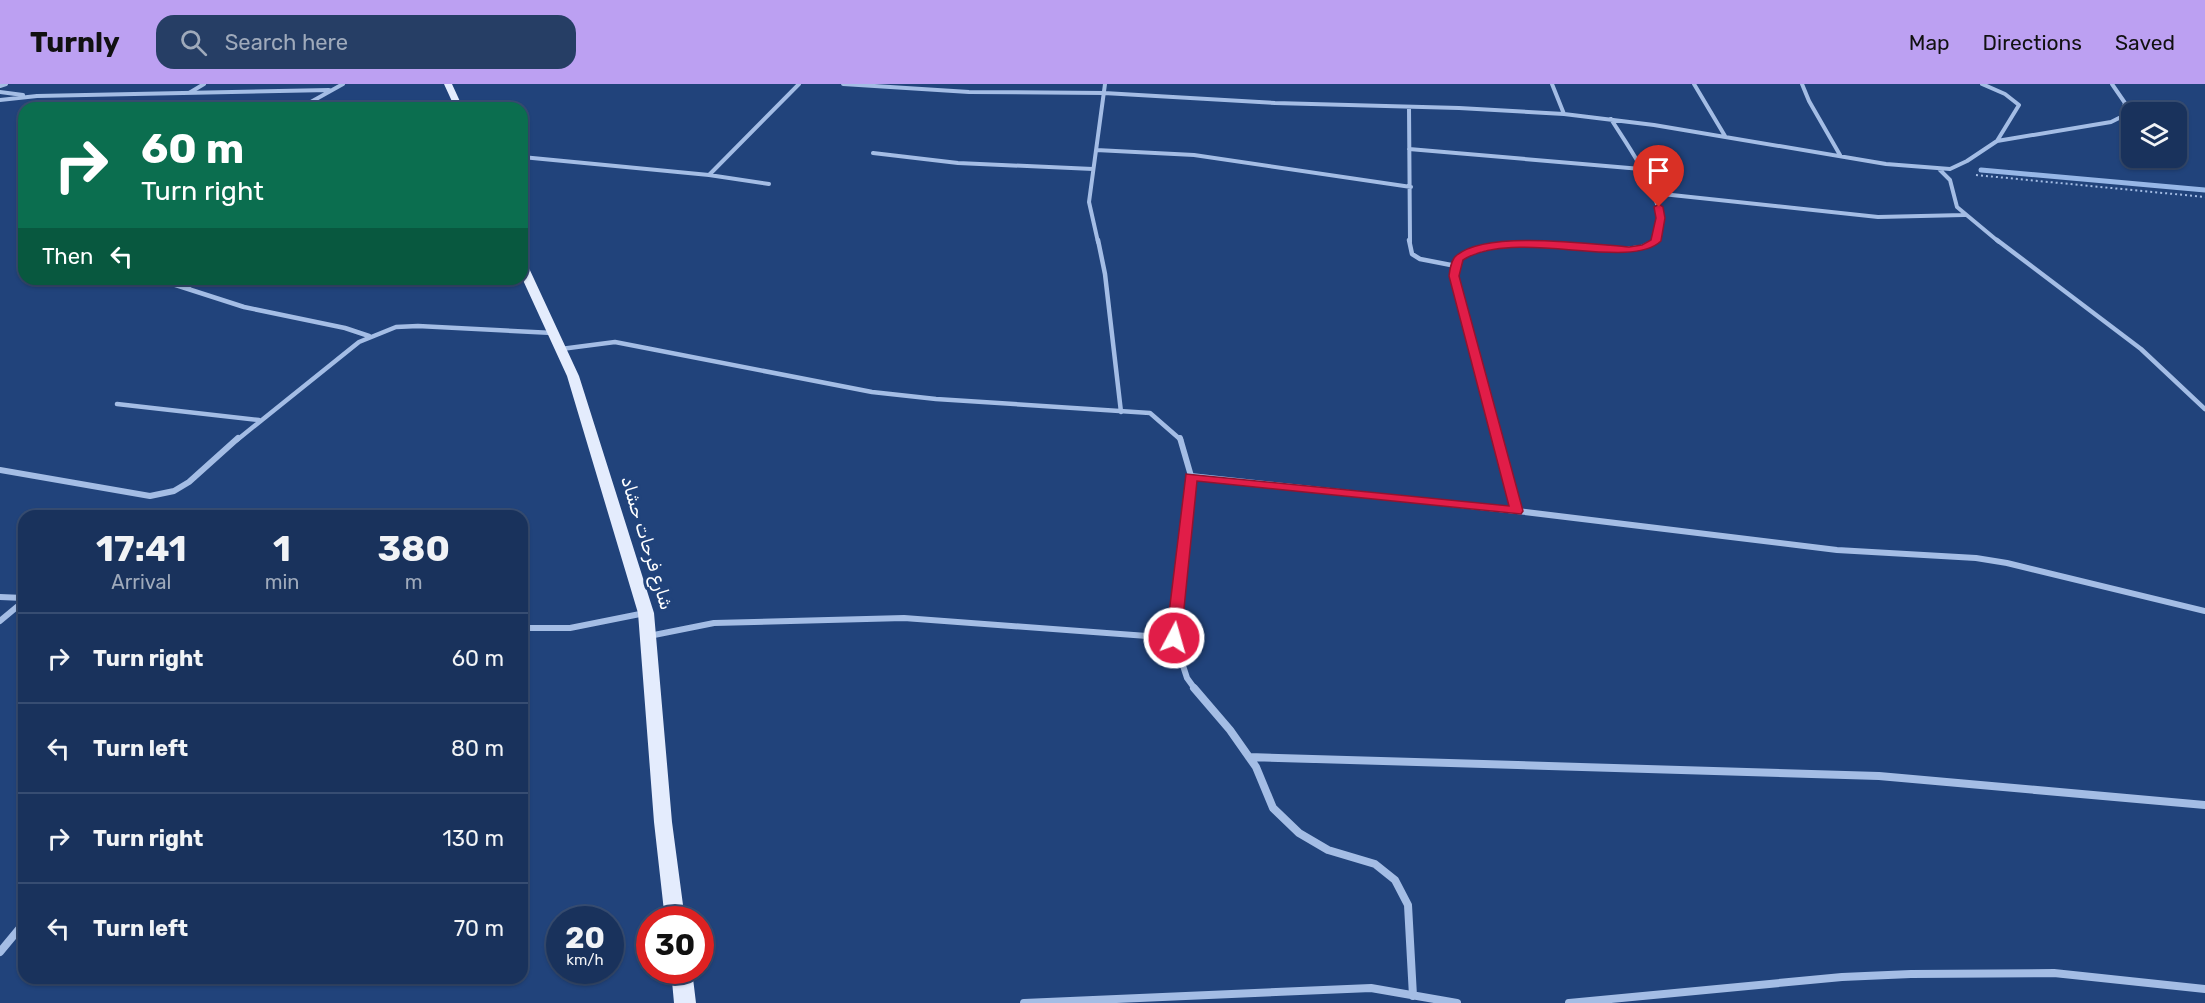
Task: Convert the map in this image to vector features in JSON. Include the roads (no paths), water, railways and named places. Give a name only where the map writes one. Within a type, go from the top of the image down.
[{"type":"main road","points":[[448,84],[456,102]]},
{"type":"main road","name":"شارع فرحات حشاد","points":[[528,279],[573,375],[646,613],[663,822],[673,906]]},
{"type":"main road","points":[[683,984],[685,1003]]},
{"type":"street","points":[[0,86],[6,84]]},
{"type":"street","points":[[188,94],[204,84]]},
{"type":"street","points":[[310,102],[344,84]]},
{"type":"street","points":[[709,175],[799,84]]},
{"type":"street","points":[[843,84],[969,92],[1104,93],[1275,103],[1564,114],[1725,136],[1886,164],[1939,169],[1950,169],[1967,162],[1996,141],[2019,105],[2005,94],[1982,84]]},
{"type":"street","points":[[1105,84],[1089,202],[1105,274],[1121,412]]},
{"type":"street","points":[[1552,84],[1564,114]]},
{"type":"street","points":[[1694,84],[1725,136]]},
{"type":"street","points":[[1802,84],[1840,156]]},
{"type":"street","points":[[1996,141],[2111,122],[2121,117],[2125,103],[2112,84]]},
{"type":"street","points":[[0,100],[37,96],[329,90]]},
{"type":"street","points":[[0,92],[37,96]]},
{"type":"street","points":[[1409,107],[1411,187],[1409,239],[1412,254],[1420,259],[1456,266]]},
{"type":"street","points":[[1517,511],[1454,276],[1456,266],[1458,258],[1467,252],[1491,245],[1548,244],[1629,250],[1645,248],[1656,241],[1659,230],[1659,207],[1641,168],[1611,119]]},
{"type":"street","points":[[1409,149],[1641,168]]},
{"type":"street","points":[[1096,150],[1194,155],[1411,187]]},
{"type":"street","points":[[873,153],[958,163],[1094,169]]},
{"type":"street","points":[[528,158],[709,175],[769,184]]},
{"type":"street","points":[[1939,169],[1950,180],[1957,207],[1964,215],[2141,349],[2205,410]]},
{"type":"street","points":[[1653,194],[1878,217],[1964,215]]},
{"type":"street","points":[[180,285],[244,307],[345,328],[369,336]]},
{"type":"street","points":[[0,470],[159,496],[189,482],[310,378],[369,336],[396,327],[417,326],[553,333]]},
{"type":"street","points":[[561,349],[615,342],[872,392],[936,399],[1150,413],[1180,438],[1191,477],[1174,638],[1187,678],[1202,699],[1230,730],[1256,767],[1273,808],[1299,833],[1328,850],[1375,864],[1395,880],[1408,904],[1413,996]]},
{"type":"street","points":[[117,404],[260,420]]},
{"type":"street","points":[[1191,477],[1517,511],[1837,550],[1997,561],[2171,605],[2205,611]]},
{"type":"street","points":[[0,597],[18,598]]},
{"type":"street","points":[[0,621],[18,604]]},
{"type":"street","points":[[528,628],[560,631],[577,629],[646,613]]},
{"type":"street","points":[[649,636],[714,623],[904,618],[1174,638]]},
{"type":"street","points":[[1249,757],[1879,776],[2205,805]]},
{"type":"street","points":[[0,952],[18,930]]},
{"type":"street","points":[[1569,1003],[1842,977],[1911,974],[2054,973],[2205,989]]},
{"type":"street","points":[[1024,1003],[1371,988],[1434,1001],[1456,1003]]},
{"type":"waterway","points":[[1981,170],[2205,190]]}]
